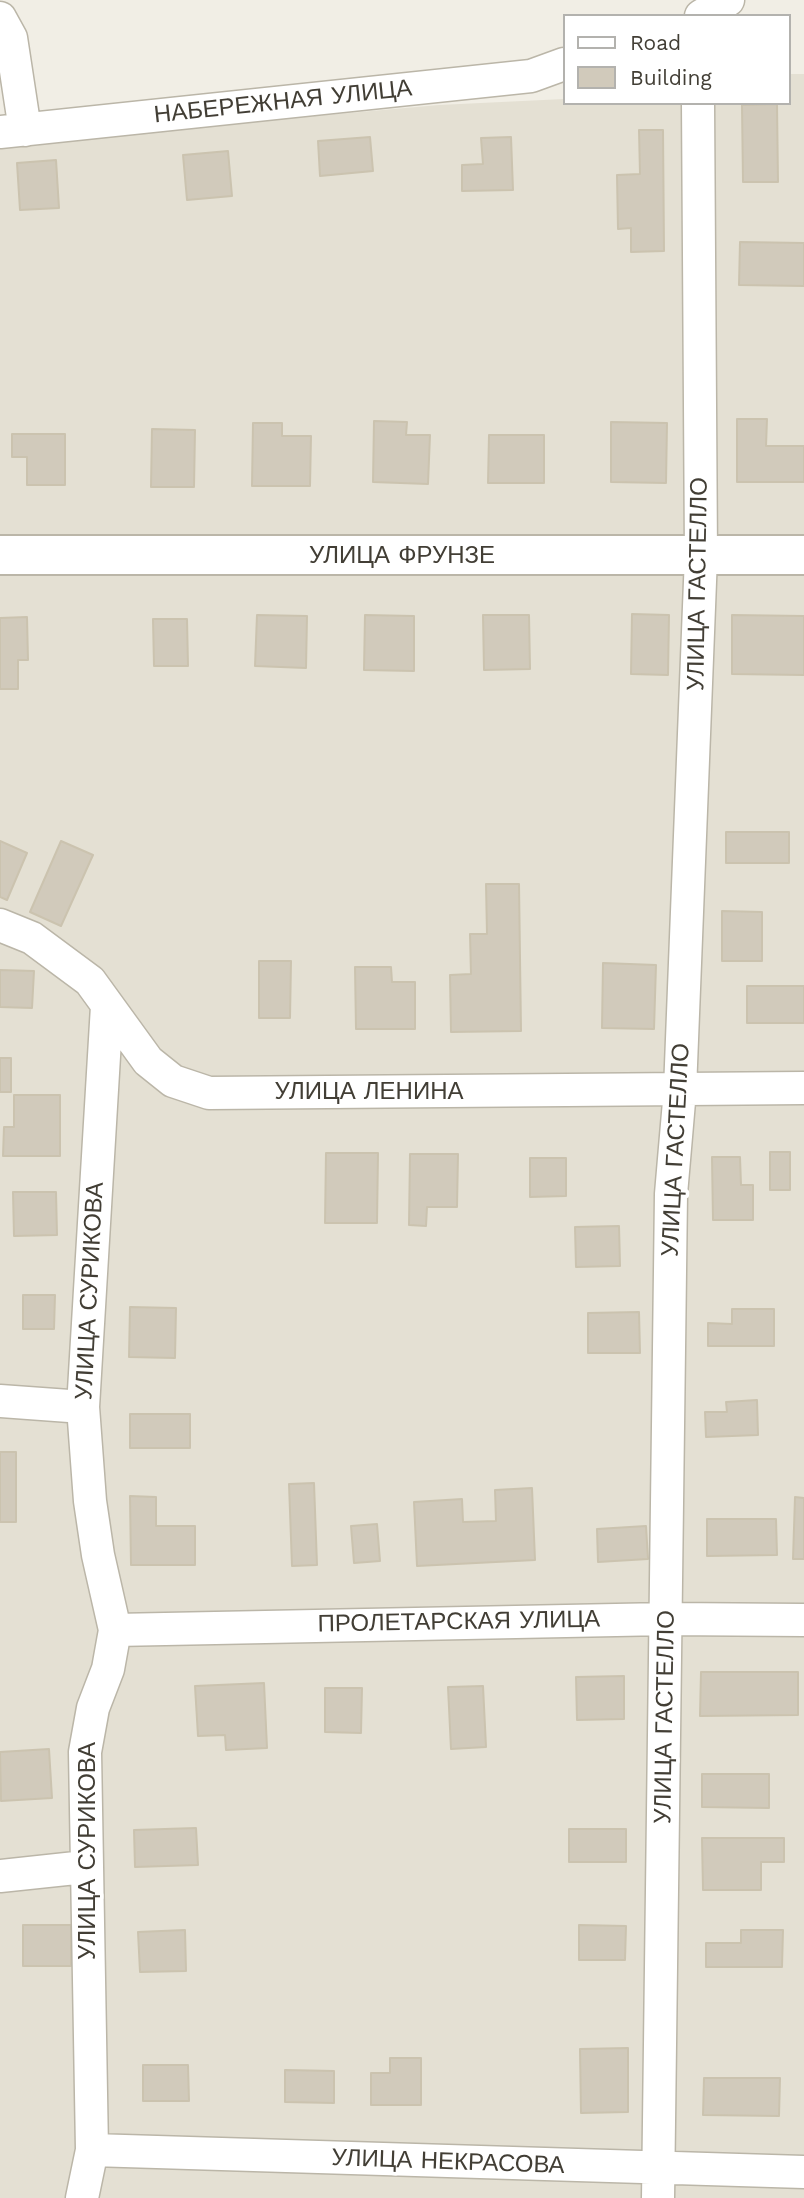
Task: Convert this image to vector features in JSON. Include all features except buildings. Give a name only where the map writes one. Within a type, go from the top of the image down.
[{"type":"street","points":[[0,18],[10,38],[13,131]]},
{"type":"street","name":"НАБЕРЕЖНАЯ УЛИЦА","points":[[13,131],[531,76],[562,65]]},
{"type":"street","name":"УЛИЦА ГАСТЕЛЛО","points":[[659,2184],[671,1194],[680,1090],[701,556],[698,105]]},
{"type":"street","name":"УЛИЦА ФРУНЗЕ","points":[[0,555],[804,555]]},
{"type":"street","name":"УЛИЦА ЛЕНИНА","points":[[0,925],[32,938],[90,981],[148,1060],[173,1081],[209,1093],[804,1088]]},
{"type":"street","name":"УЛИЦА СУРИКОВА","points":[[82,2198],[92,2150],[85,1752],[93,1708],[108,1669],[115,1630],[90,1501],[83,1407],[107,1006]]},
{"type":"street","points":[[0,1401],[83,1407]]},
{"type":"street","name":"ПРОЛЕТАРСКАЯ УЛИЦА","points":[[115,1630],[666,1619],[804,1620]]},
{"type":"street","points":[[0,1876],[85,1867]]},
{"type":"street","name":"УЛИЦА НЕКРАСОВА","points":[[92,2150],[659,2184],[804,2172]]},
{"type":"shaded area","points":[[790,74],[804,74],[804,2198],[0,2198],[0,144],[439,105],[562,99],[562,105],[790,105]]}]
